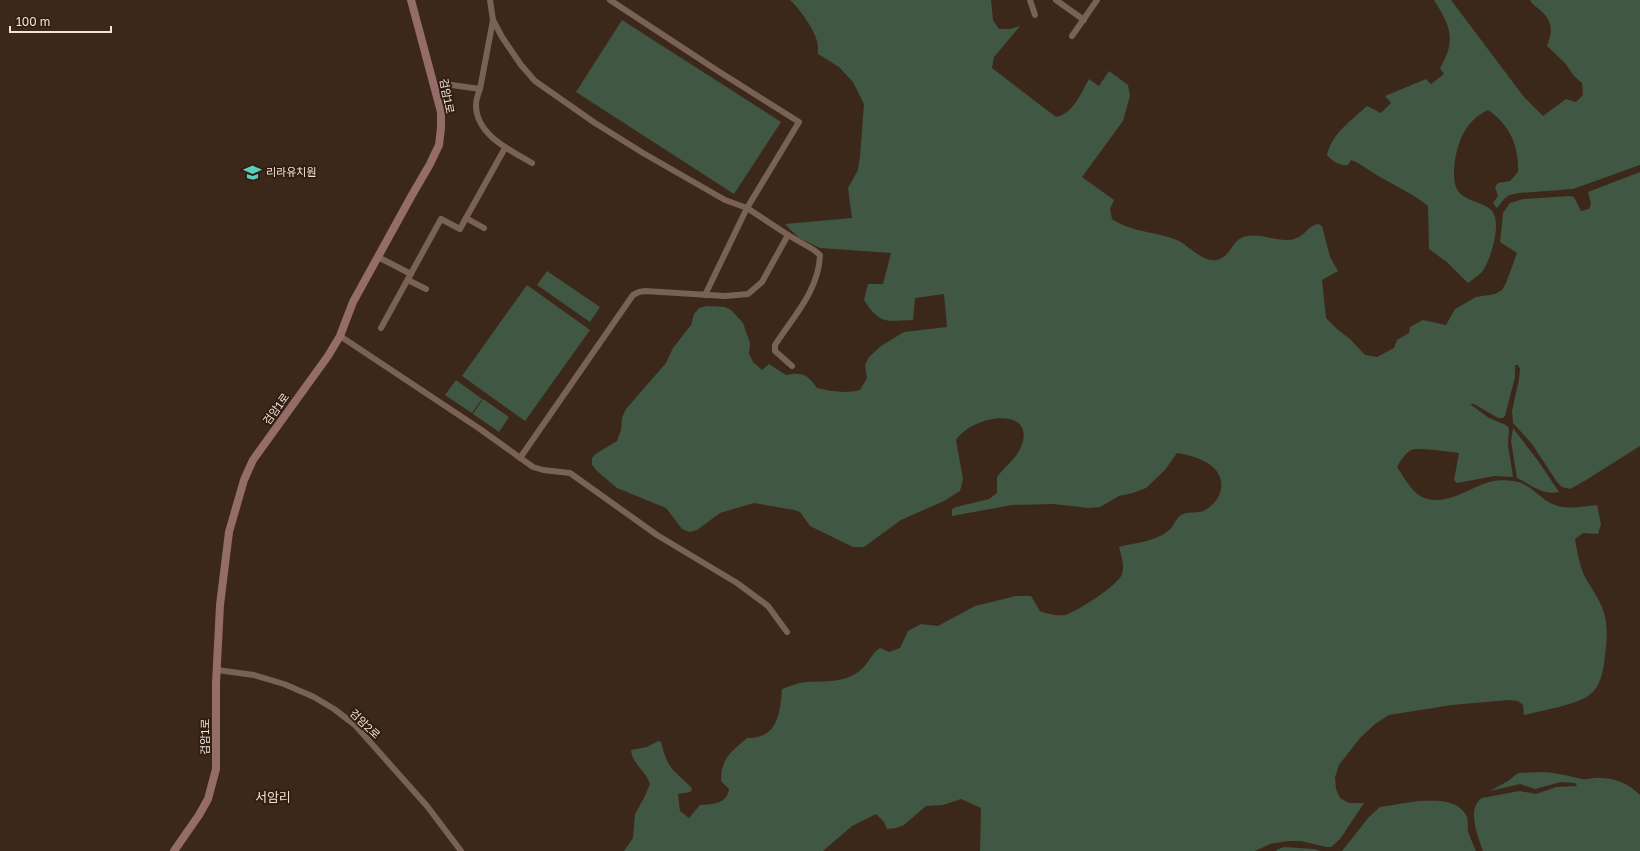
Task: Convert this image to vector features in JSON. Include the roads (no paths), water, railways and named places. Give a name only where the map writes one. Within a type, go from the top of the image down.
[{"type":"street","name":"검암1로","points":[[174,851],[199,815],[208,799],[213,785],[216,769],[217,670],[223,570],[229,532],[244,480],[253,460],[324,362],[340,336],[353,302],[430,164],[439,145],[441,112],[411,0]]},
{"type":"street","points":[[490,0],[493,20],[476,104],[479,119],[486,132],[505,148],[532,163]]},
{"type":"street","points":[[610,0],[799,122],[747,208],[705,295]]},
{"type":"street","points":[[1030,0],[1035,15]]},
{"type":"street","points":[[1056,0],[1084,20]]},
{"type":"street","points":[[1072,36],[1097,0]]},
{"type":"street","points":[[493,20],[502,37],[521,65],[535,81],[595,123],[643,153],[725,200],[747,208],[820,255],[820,262],[809,295],[775,346],[774,351],[792,366]]},
{"type":"street","points":[[445,84],[480,90]]},
{"type":"street","points":[[381,328],[441,219],[460,229],[505,148]]},
{"type":"street","points":[[466,218],[484,228]]},
{"type":"street","points":[[520,458],[634,295],[639,292],[738,296],[748,294],[762,282],[788,235]]},
{"type":"street","points":[[378,257],[411,274]]},
{"type":"street","points":[[408,280],[426,289]]},
{"type":"street","points":[[340,336],[463,417],[533,467],[543,470],[570,473],[641,524],[750,592],[768,606],[787,632]]},
{"type":"street","name":"검암2로","points":[[217,670],[254,675],[284,684],[314,697],[355,724],[427,806],[461,851]]},
{"type":"place","name":"리라유치원","points":[[253,172]]},
{"type":"district","name":"서암리","points":[[273,797]]}]
